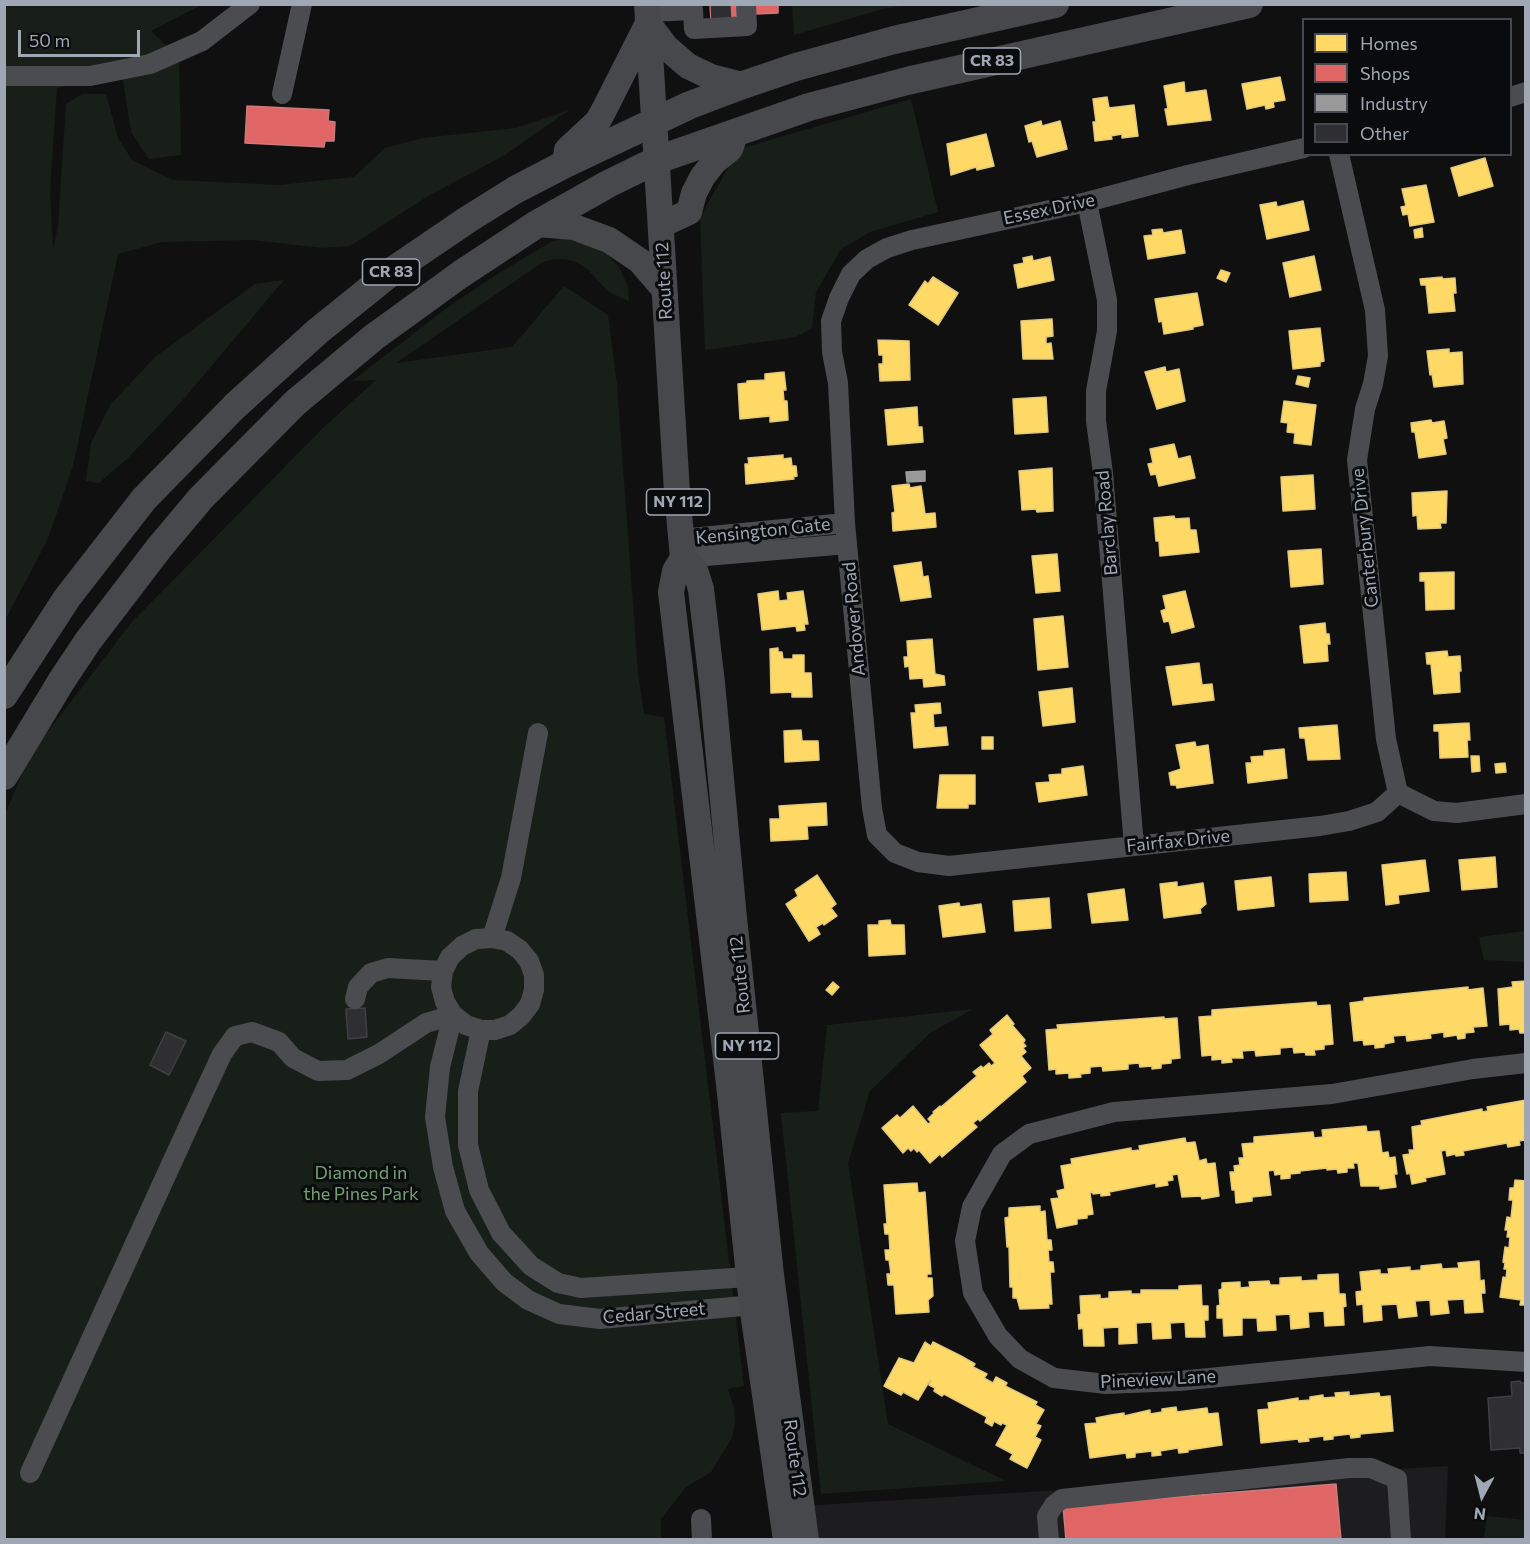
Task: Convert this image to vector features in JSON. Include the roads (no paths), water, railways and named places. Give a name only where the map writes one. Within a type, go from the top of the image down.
[{"type":"highway","name":"CR 83","points":[[4,696],[67,598],[144,499],[218,423],[318,331],[395,268],[467,220],[515,190],[565,164],[654,122],[743,85],[796,67],[894,40],[1055,4]]},
{"type":"highway","name":"CR 83","points":[[4,776],[81,651],[201,498],[295,403],[384,330],[461,274],[537,224],[608,184],[657,160],[809,107],[907,81],[1249,4]]},
{"type":"highway","points":[[112,540],[147,564]]},
{"type":"main road","points":[[648,13],[666,47],[688,66],[711,77],[743,85]]},
{"type":"main road","points":[[565,164],[567,150],[587,132],[604,110],[648,13]]},
{"type":"main road","name":"Route 112","points":[[648,13],[682,548],[695,570],[702,601],[760,1276],[786,1539]]},
{"type":"main road","points":[[661,225],[689,212],[694,193],[703,176],[715,161],[730,149],[736,132]]},
{"type":"main road","points":[[537,224],[574,227],[609,240],[640,261],[664,289]]},
{"type":"main road","name":"Route 112","points":[[763,1304],[806,1539]]},
{"type":"street","points":[[4,76],[90,76],[150,64],[202,41],[250,4]]},
{"type":"street","points":[[282,94],[302,4]]},
{"type":"street","points":[[648,13],[697,11],[694,29],[747,26],[743,10]]},
{"type":"street","name":"Essex Drive","points":[[831,321],[838,298],[851,274],[867,259],[888,248],[912,240],[1087,202],[1302,148]]},
{"type":"street","name":"Canterbury Drive","points":[[1339,156],[1375,310],[1377,356],[1357,460],[1386,739],[1398,793]]},
{"type":"street","name":"Barclay Road","points":[[1087,202],[1107,300],[1107,332],[1096,391],[1096,421],[1118,646],[1134,846]]},
{"type":"street","name":"Andover Road","points":[[831,321],[832,352],[838,382],[847,544],[871,796],[877,835],[895,853],[918,862],[949,866]]},
{"type":"street","name":"Kensington Gate","points":[[682,548],[846,523]]},
{"type":"street","name":"Kensington Gate","points":[[682,548],[847,544]]},
{"type":"street","points":[[492,938],[511,878],[538,733]]},
{"type":"street","points":[[1398,793],[1434,811],[1457,813],[1526,804]]},
{"type":"street","name":"Fairfax Drive","points":[[949,866],[1348,822],[1377,812],[1398,793]]},
{"type":"street","points":[[492,938],[507,941],[520,950],[529,961],[534,975],[534,990],[530,1004],[510,1025],[495,1030],[481,1030],[466,1025],[453,1015],[445,1002],[441,987],[443,971],[450,957],[462,946],[476,939],[492,938]]},
{"type":"street","points":[[355,999],[358,987],[371,973],[388,968],[443,971]]},
{"type":"street","points":[[30,1473],[194,1113],[222,1054],[235,1036],[252,1032],[279,1042],[293,1058],[318,1071],[346,1070],[379,1054],[426,1023],[453,1015]]},
{"type":"street","name":"Cedar Street","points":[[453,1015],[440,1067],[435,1117],[443,1167],[455,1211],[479,1252],[504,1282],[528,1300],[559,1314],[600,1319],[763,1304]]},
{"type":"street","name":"Cedar Street","points":[[481,1030],[468,1091],[468,1145],[479,1190],[501,1233],[531,1266],[558,1283],[581,1288],[760,1276]]},
{"type":"street","name":"Pineview Lane","points":[[1526,1062],[1332,1094],[1114,1112],[1029,1134],[1002,1154],[972,1207],[965,1241],[973,1293],[998,1336],[1020,1359],[1054,1378],[1106,1384],[1179,1380],[1430,1356],[1526,1362]]},
{"type":"street","points":[[631,1285],[635,1316]]},
{"type":"street","points":[[1049,1539],[1047,1516],[1054,1505],[1062,1499],[1349,1468],[1371,1468],[1396,1479],[1401,1539]]},
{"type":"street","points":[[701,1519],[702,1539]]},
{"type":"tunnel","points":[[711,14],[737,13]]},
{"type":"park label","name":"Diamond in the Pines Park","points":[[361,1183]]}]
